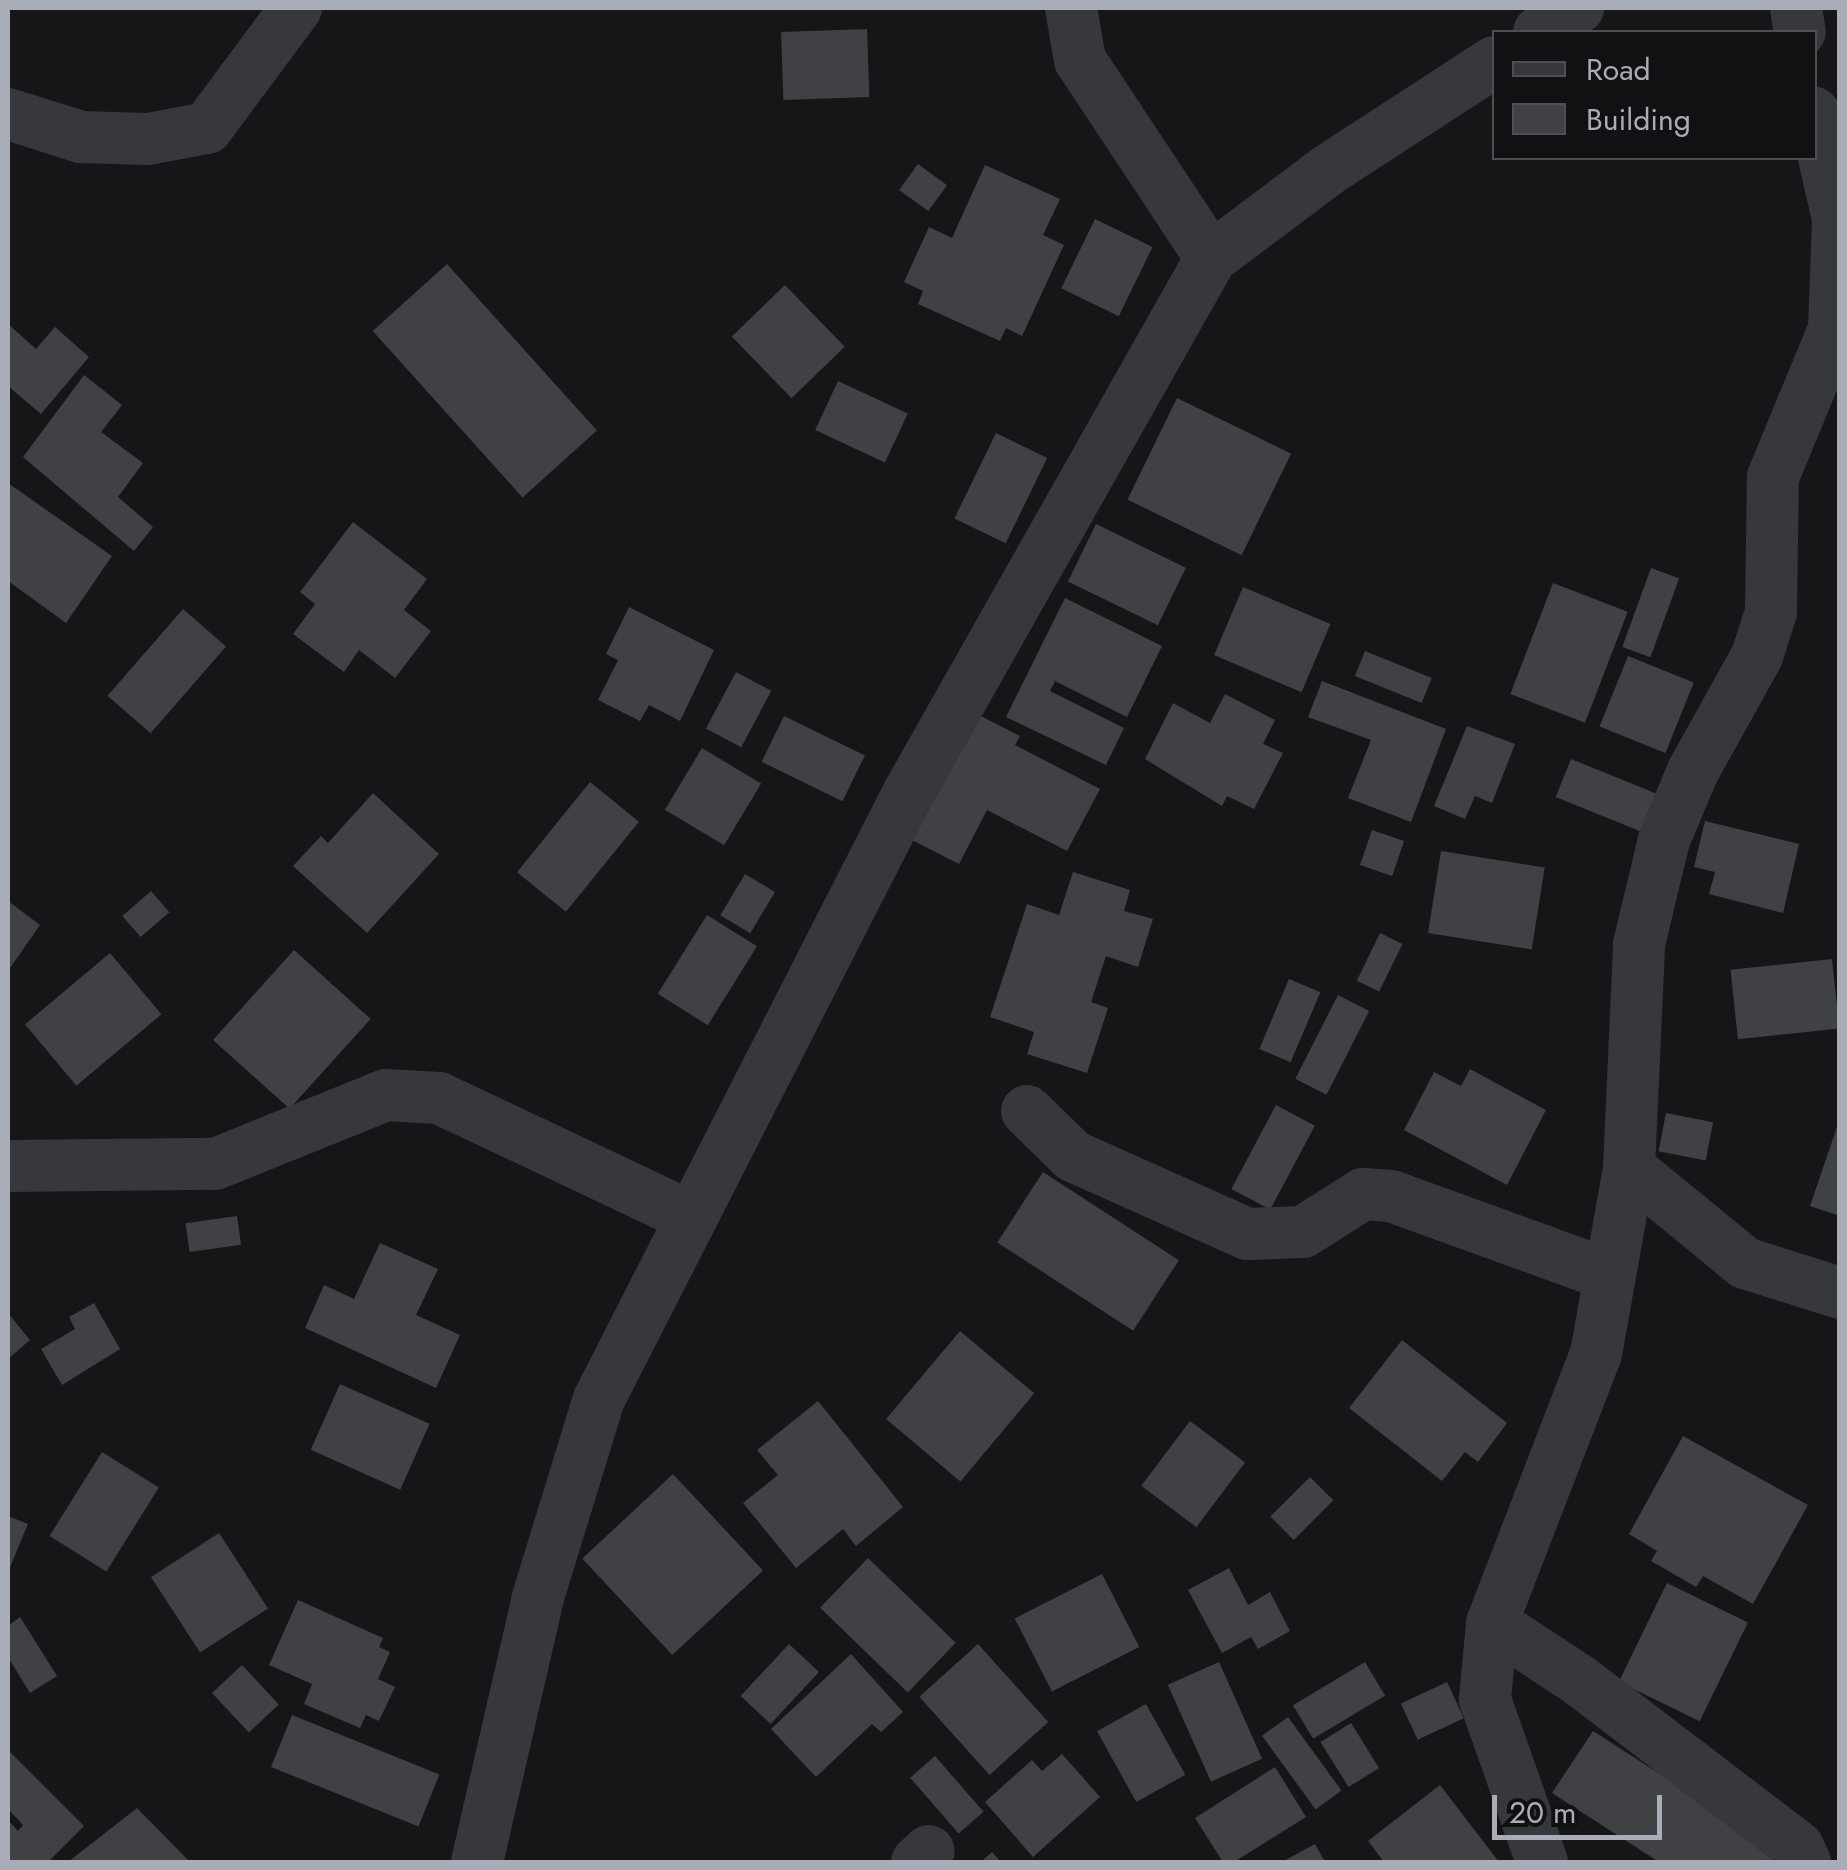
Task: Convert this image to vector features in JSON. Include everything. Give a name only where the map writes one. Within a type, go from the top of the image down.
[{"type":"street","points":[[8,114],[81,138],[148,139],[208,128],[296,8]]},
{"type":"street","points":[[1072,8],[1080,60],[1211,258]]},
{"type":"street","points":[[1542,30],[1578,8]]},
{"type":"street","points":[[484,1859],[538,1597],[599,1399],[689,1216],[909,792],[1211,258],[1328,170],[1492,63]]},
{"type":"street","points":[[1542,1862],[1485,1698],[1492,1623],[1596,1354],[1606,1274],[1629,1168],[1640,944],[1664,840],[1693,771],[1757,656],[1771,612],[1772,477],[1834,329],[1838,219],[1817,126]]},
{"type":"street","points":[[8,1166],[216,1164],[386,1095],[440,1098],[689,1216]]},
{"type":"street","points":[[1027,1111],[1074,1156],[1247,1234],[1278,1238],[1303,1232],[1364,1194],[1391,1196],[1606,1274]]},
{"type":"street","points":[[1629,1168],[1745,1263],[1840,1293]]},
{"type":"street","points":[[1492,1623],[1579,1680],[1798,1847],[1806,1862]]},
{"type":"building","points":[[867,29],[869,97],[783,100],[781,32]]},
{"type":"building","points":[[918,164],[947,185],[928,211],[899,190]]},
{"type":"building","points":[[985,165],[1060,199],[1043,235],[1064,245],[1022,336],[1006,328],[1000,341],[918,304],[923,291],[904,282],[929,227],[952,238]]},
{"type":"building","points":[[1095,219],[1153,247],[1119,316],[1061,288]]},
{"type":"building","points":[[447,264],[597,430],[523,497],[373,331]]},
{"type":"building","points":[[785,285],[845,347],[792,398],[732,336]]},
{"type":"building","points":[[8,324],[36,349],[55,327],[89,357],[41,414],[8,386]]},
{"type":"building","points":[[84,375],[122,405],[101,432],[143,463],[118,497],[153,527],[134,551],[23,457]]},
{"type":"building","points":[[838,381],[908,414],[885,462],[815,430]]},
{"type":"building","points":[[1177,398],[1291,454],[1242,555],[1127,500]]},
{"type":"building","points":[[996,433],[1047,458],[1006,543],[954,518]]},
{"type":"building","points":[[8,483],[112,556],[66,623],[8,581]]},
{"type":"building","points":[[353,522],[427,579],[404,610],[431,631],[395,678],[359,650],[344,672],[293,634],[315,604],[300,592]]},
{"type":"building","points":[[1096,524],[1186,568],[1158,625],[1068,582]]},
{"type":"building","points":[[1651,568],[1679,578],[1650,657],[1622,647]]},
{"type":"building","points":[[1553,583],[1628,612],[1585,723],[1510,694]]},
{"type":"building","points":[[1243,587],[1330,624],[1302,692],[1214,655]]},
{"type":"building","points":[[1065,598],[1162,646],[1127,717],[1055,681],[1050,691],[1124,728],[1106,765],[1006,717]]},
{"type":"building","points":[[629,607],[714,650],[680,721],[649,705],[640,721],[598,700],[618,660],[606,654]]},
{"type":"building","points":[[183,609],[226,646],[151,733],[108,696]]},
{"type":"building","points":[[1365,651],[1432,678],[1422,703],[1355,676]]},
{"type":"building","points":[[1628,656],[1694,683],[1665,753],[1600,726]]},
{"type":"building","points":[[736,672],[771,691],[741,747],[706,729]]},
{"type":"building","points":[[1322,681],[1446,729],[1411,822],[1348,798],[1371,740],[1308,717]]},
{"type":"building","points":[[1225,694],[1275,720],[1263,744],[1283,753],[1254,809],[1227,796],[1222,806],[1145,759],[1173,703],[1210,723]]},
{"type":"building","points":[[971,711],[1020,736],[1015,745],[1100,789],[1067,851],[987,810],[959,864],[906,837]]},
{"type":"building","points":[[784,716],[865,755],[843,801],[762,762]]},
{"type":"building","points":[[1467,726],[1515,744],[1492,803],[1475,796],[1465,819],[1434,806]]},
{"type":"building","points":[[702,748],[761,784],[724,845],[665,810]]},
{"type":"building","points":[[1571,759],[1656,793],[1641,831],[1556,797]]},
{"type":"building","points":[[590,782],[639,822],[566,912],[517,872]]},
{"type":"building","points":[[373,793],[439,854],[367,933],[293,866],[321,836],[328,843]]},
{"type":"building","points":[[1705,821],[1799,844],[1783,913],[1709,894],[1715,872],[1694,867]]},
{"type":"building","points":[[1372,830],[1404,841],[1392,876],[1360,865]]},
{"type":"building","points":[[1441,851],[1545,867],[1532,949],[1428,933]]},
{"type":"building","points":[[1073,872],[1130,890],[1124,911],[1153,919],[1138,967],[1106,956],[1091,1002],[1108,1008],[1087,1073],[1027,1054],[1034,1032],[990,1017],[1027,904],[1059,915]]},
{"type":"building","points":[[745,874],[775,892],[750,933],[720,915]]},
{"type":"building","points":[[151,891],[169,912],[141,937],[122,916]]},
{"type":"building","points":[[8,901],[40,925],[8,971]]},
{"type":"building","points":[[707,915],[757,946],[708,1025],[658,994]]},
{"type":"building","points":[[1380,933],[1402,944],[1379,992],[1357,981]]},
{"type":"building","points":[[294,950],[371,1019],[290,1109],[213,1040]]},
{"type":"building","points":[[110,953],[161,1014],[76,1086],[25,1024]]},
{"type":"building","points":[[1832,959],[1839,1029],[1738,1039],[1731,970]]},
{"type":"building","points":[[1289,979],[1320,992],[1291,1062],[1259,1049]]},
{"type":"building","points":[[1338,995],[1369,1011],[1327,1095],[1295,1079]]},
{"type":"building","points":[[1470,1069],[1546,1110],[1507,1185],[1404,1130],[1434,1072],[1461,1086]]},
{"type":"building","points":[[1276,1105],[1315,1126],[1270,1210],[1231,1189]]},
{"type":"building","points":[[1666,1113],[1713,1122],[1706,1160],[1659,1151]]},
{"type":"building","points":[[1840,1118],[1840,1216],[1810,1206]]},
{"type":"building","points":[[1043,1172],[1179,1260],[1133,1331],[997,1242]]},
{"type":"building","points":[[237,1216],[241,1245],[190,1252],[186,1223]]},
{"type":"building","points":[[380,1243],[438,1269],[416,1315],[460,1335],[436,1388],[305,1328],[324,1285],[354,1299]]},
{"type":"building","points":[[94,1303],[120,1349],[62,1385],[41,1349],[75,1329],[69,1317]]},
{"type":"building","points":[[8,1313],[30,1340],[8,1359]]},
{"type":"building","points":[[960,1331],[1034,1393],[960,1481],[886,1419]]},
{"type":"building","points":[[1402,1340],[1507,1423],[1478,1462],[1465,1452],[1442,1481],[1349,1408]]},
{"type":"building","points":[[340,1384],[430,1424],[400,1490],[311,1450]]},
{"type":"building","points":[[818,1401],[903,1507],[856,1546],[843,1529],[796,1568],[743,1503],[778,1475],[757,1450]]},
{"type":"building","points":[[1190,1421],[1245,1463],[1196,1527],[1141,1486]]},
{"type":"building","points":[[1683,1436],[1808,1505],[1753,1604],[1703,1576],[1696,1587],[1651,1561],[1657,1551],[1629,1534]]},
{"type":"building","points":[[102,1452],[159,1488],[106,1571],[50,1536]]},
{"type":"building","points":[[673,1474],[763,1571],[672,1655],[582,1559]]},
{"type":"building","points":[[1310,1477],[1333,1500],[1294,1540],[1270,1517]]},
{"type":"building","points":[[8,1516],[28,1524],[8,1572]]},
{"type":"building","points":[[219,1533],[268,1608],[200,1653],[151,1577]]},
{"type":"building","points":[[868,1558],[956,1643],[908,1692],[820,1608]]},
{"type":"building","points":[[1229,1568],[1248,1605],[1270,1592],[1290,1631],[1258,1649],[1251,1637],[1222,1653],[1188,1590]]},
{"type":"building","points":[[1102,1574],[1139,1647],[1052,1692],[1015,1618]]},
{"type":"building","points":[[1667,1583],[1748,1622],[1700,1721],[1619,1682]]},
{"type":"building","points":[[298,1600],[383,1638],[379,1647],[390,1652],[378,1679],[395,1687],[379,1721],[366,1715],[360,1728],[304,1704],[312,1684],[269,1665]]},
{"type":"building","points":[[20,1617],[57,1676],[30,1693],[8,1657],[8,1626]]},
{"type":"building","points":[[789,1644],[819,1672],[771,1724],[741,1696]]},
{"type":"building","points":[[978,1644],[1048,1722],[990,1775],[919,1697]]},
{"type":"building","points":[[851,1654],[903,1712],[881,1732],[872,1724],[816,1777],[771,1729]]},
{"type":"building","points":[[1219,1662],[1262,1759],[1211,1782],[1168,1685]]},
{"type":"building","points":[[1365,1662],[1385,1695],[1313,1739],[1293,1705]]},
{"type":"building","points":[[242,1665],[279,1704],[249,1732],[212,1693]]},
{"type":"building","points":[[1447,1682],[1464,1718],[1418,1740],[1401,1704]]},
{"type":"building","points":[[1146,1704],[1185,1775],[1136,1802],[1097,1731]]},
{"type":"building","points":[[292,1715],[439,1775],[418,1826],[271,1767]]},
{"type":"building","points":[[1288,1717],[1341,1791],[1316,1809],[1262,1736]]},
{"type":"building","points":[[1351,1723],[1379,1768],[1349,1787],[1320,1742]]},
{"type":"building","points":[[1593,1731],[1797,1862],[1659,1862],[1552,1793]]},
{"type":"building","points":[[8,1750],[84,1826],[48,1862],[8,1862],[8,1820],[18,1831],[23,1825],[8,1809]]},
{"type":"building","points":[[1062,1754],[1100,1797],[1033,1857],[985,1802],[1032,1760],[1042,1771]]},
{"type":"building","points":[[935,1756],[984,1812],[959,1833],[910,1778]]},
{"type":"building","points":[[1275,1767],[1306,1817],[1234,1862],[1223,1862],[1195,1818]]},
{"type":"building","points":[[1440,1785],[1499,1862],[1384,1862],[1368,1841]]},
{"type":"building","points":[[137,1808],[190,1862],[68,1862]]},
{"type":"building","points":[[1315,1844],[1325,1862],[1282,1862]]},
{"type":"building","points":[[992,1852],[1001,1862],[981,1862]]}]
